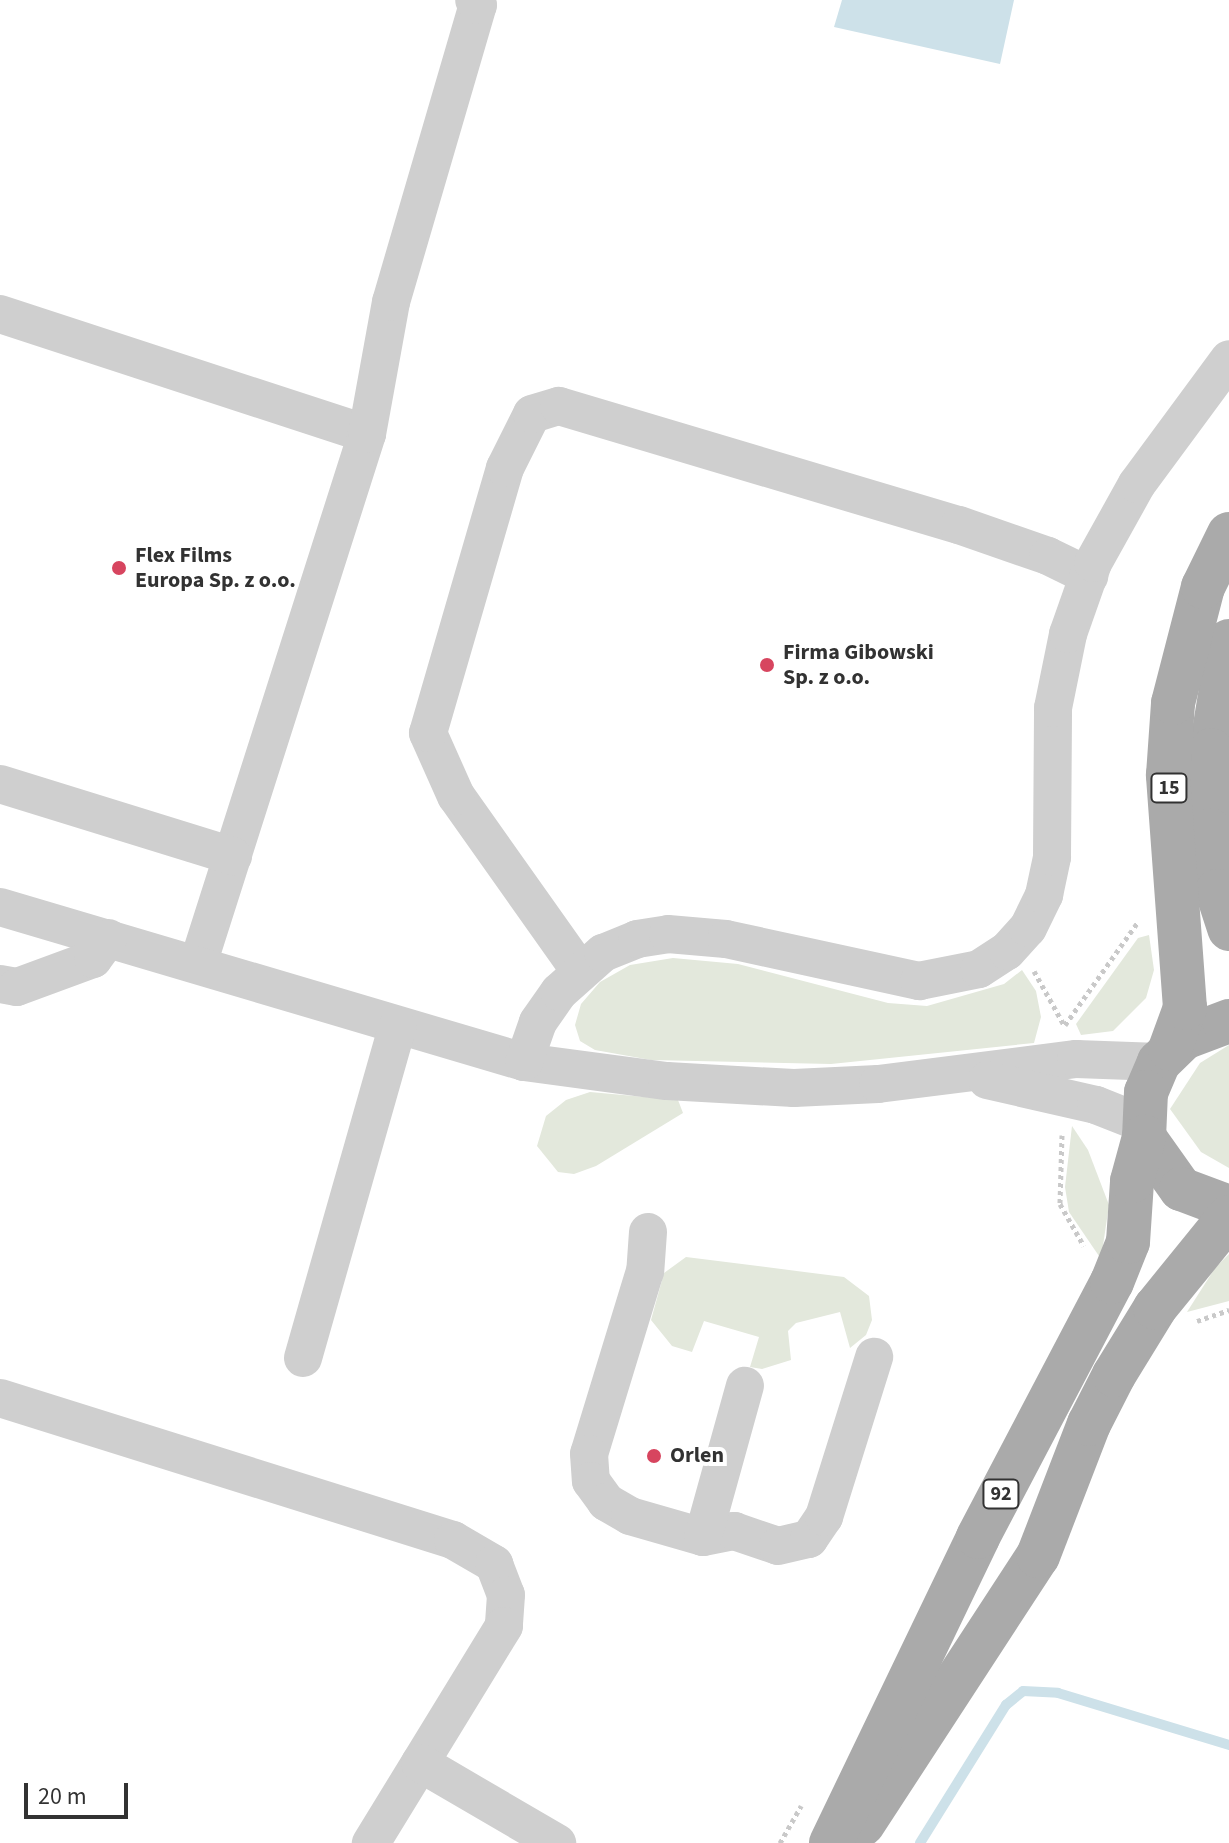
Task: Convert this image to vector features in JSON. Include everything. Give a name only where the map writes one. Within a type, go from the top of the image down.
[{"type":"main road","name":"15","points":[[1144,1131],[1146,1092],[1185,1008],[1168,775],[1173,703],[1203,587],[1229,534]]},
{"type":"main road","name":"15","points":[[1229,641],[1211,750],[1210,830],[1217,891],[1229,929]]},
{"type":"main road","points":[[1164,1056],[1200,1028],[1229,1021]]},
{"type":"main road","points":[[1144,1131],[1181,1189],[1229,1207]]},
{"type":"main road","name":"92","points":[[831,1843],[971,1551],[1112,1282],[1128,1242],[1132,1181],[1144,1131]]},
{"type":"main road","name":"92","points":[[850,1843],[994,1630],[1038,1556],[1089,1424],[1114,1375],[1155,1308],[1229,1217]]},
{"type":"lane","points":[[198,964],[367,434],[391,302],[478,5],[474,0]]},
{"type":"lane","points":[[0,314],[367,434]]},
{"type":"lane","points":[[524,1062],[538,1022],[580,971],[603,953],[637,939],[668,934],[726,939],[919,981],[979,969],[1012,945],[1028,928],[1044,895],[1052,857],[1053,708],[1068,634],[1089,576],[1137,484],[1229,359]]},
{"type":"lane","points":[[580,971],[456,796],[428,733],[505,468],[532,414],[559,406],[959,525],[1048,556],[1089,576]]},
{"type":"lane","points":[[0,784],[233,856]]},
{"type":"lane","points":[[0,907],[198,964],[397,1027],[524,1062],[667,1081],[794,1088],[961,1074],[1076,1059],[1164,1056]]},
{"type":"lane","points":[[0,984],[17,987],[93,959],[108,938]]},
{"type":"lane","points":[[303,1358],[397,1027]]},
{"type":"lane","points":[[961,1074],[1096,1105],[1144,1131]]},
{"type":"lane","points":[[648,1232],[645,1271],[589,1454],[591,1481],[606,1502],[630,1516],[703,1537],[734,1531],[778,1546],[809,1539],[824,1517],[874,1357]]},
{"type":"lane","points":[[703,1537],[745,1386]]},
{"type":"lane","points":[[0,1398],[453,1540],[494,1564],[506,1595],[504,1626],[371,1843]]},
{"type":"lane","points":[[420,1763],[557,1843]]},
{"type":"path","points":[[1064,1026],[1138,922]]},
{"type":"path","points":[[1012,945],[1039,976],[1064,1026],[1064,1040]]},
{"type":"path","points":[[1063,1117],[1060,1204],[1087,1256]]},
{"type":"path","points":[[1184,1326],[1229,1310]]},
{"type":"shaded area","points":[[842,0],[1014,0],[1000,64],[834,27]]},
{"type":"shaded area","points":[[1149,935],[1154,970],[1146,998],[1113,1031],[1081,1035],[1076,1024],[1138,938]]},
{"type":"shaded area","points":[[673,958],[738,964],[888,1003],[927,1006],[1004,984],[1022,970],[1036,991],[1041,1017],[1034,1043],[831,1064],[651,1060],[595,1050],[580,1041],[575,1025],[581,1004],[600,982],[630,965]]},
{"type":"shaded area","points":[[1229,1045],[1229,1168],[1201,1152],[1170,1109],[1200,1063]]},
{"type":"shaded area","points":[[590,1092],[678,1100],[683,1113],[596,1166],[574,1174],[558,1172],[537,1146],[546,1116],[566,1100]]},
{"type":"shaded area","points":[[1072,1126],[1088,1150],[1109,1205],[1101,1259],[1069,1212],[1065,1187]]},
{"type":"shaded area","points":[[1229,1254],[1229,1301],[1187,1312],[1215,1268]]},
{"type":"shaded area","points":[[686,1257],[844,1277],[869,1296],[872,1320],[866,1335],[850,1348],[840,1312],[796,1323],[788,1331],[791,1360],[762,1369],[750,1367],[759,1337],[704,1321],[692,1352],[672,1346],[651,1320],[664,1273]]},
{"type":"waterway","points":[[920,1843],[1006,1705],[1023,1691],[1058,1693],[1229,1745]]},
{"type":"place","name":"Flex Films Europa Sp. z o.o.","points":[[119,568]]},
{"type":"place","name":"Firma Gibowski Sp. z o.o.","points":[[767,665]]},
{"type":"place","name":"Orlen","points":[[654,1456]]}]
